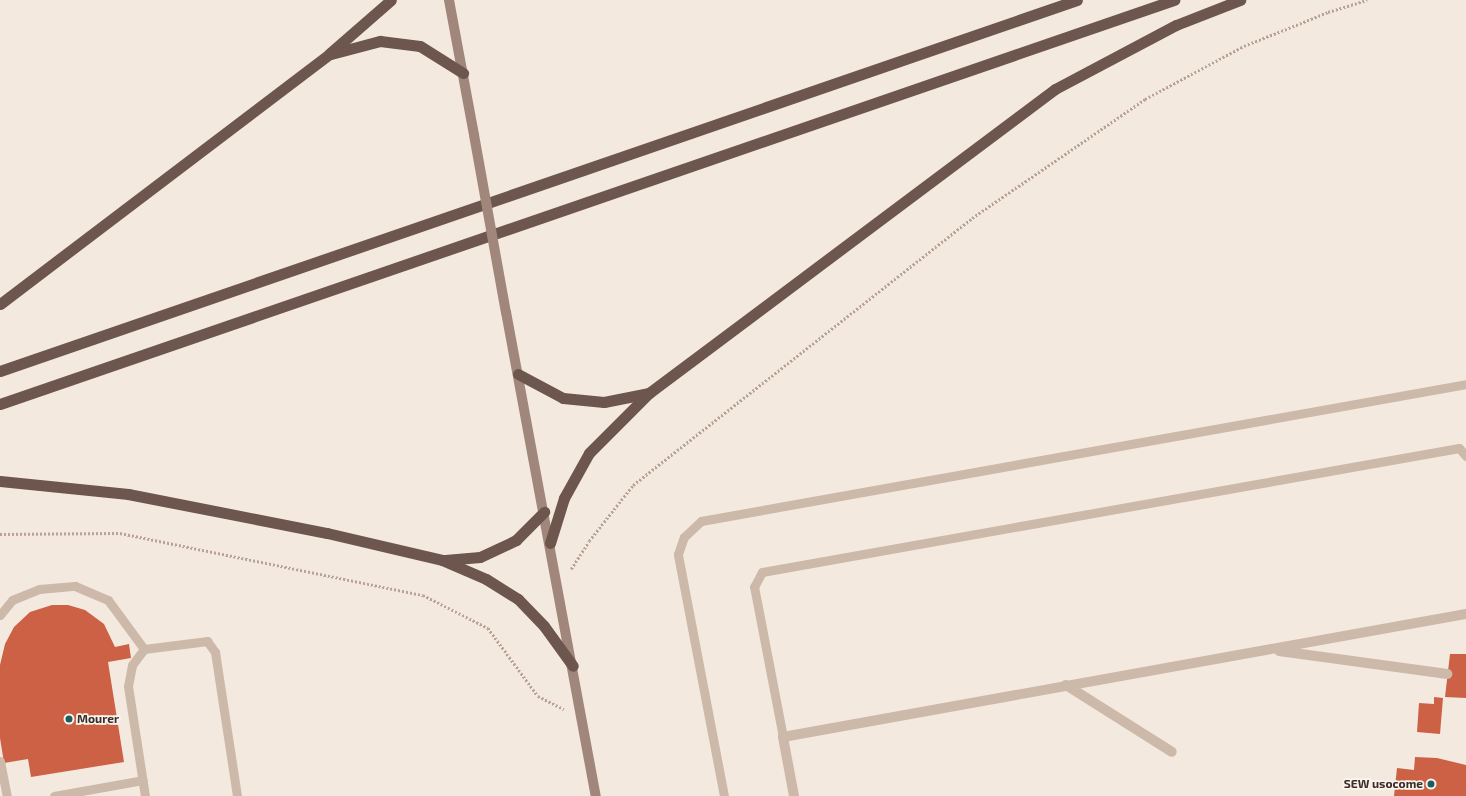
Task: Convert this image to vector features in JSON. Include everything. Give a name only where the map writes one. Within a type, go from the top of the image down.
[{"type":"highway","points":[[0,304],[329,54],[392,0]]},
{"type":"highway","points":[[0,371],[1077,0]]},
{"type":"highway","points":[[0,404],[1174,0]]},
{"type":"highway","points":[[550,543],[564,498],[589,453],[649,393],[1054,89],[1176,25],[1240,0]]},
{"type":"highway","points":[[329,54],[380,42],[420,46],[463,73]]},
{"type":"highway","points":[[518,374],[563,398],[604,402],[649,393]]},
{"type":"highway","points":[[0,481],[128,494],[326,533],[442,560],[486,579],[518,599],[544,626],[573,666]]},
{"type":"highway","points":[[442,560],[480,557],[516,540],[544,512]]},
{"type":"main road","points":[[449,0],[596,796]]},
{"type":"street","points":[[794,796],[784,737],[1466,614]]},
{"type":"street","points":[[1268,649],[1447,674]]},
{"type":"street","points":[[1066,685],[1172,752]]},
{"type":"lane","points":[[724,796],[678,554],[684,537],[701,521],[1466,384]]},
{"type":"lane","points":[[784,737],[754,587],[762,572],[1459,448],[1466,456]]},
{"type":"lane","points":[[0,615],[12,600],[39,589],[75,586],[108,600],[144,649]]},
{"type":"lane","points":[[145,796],[128,686],[132,665],[144,649],[207,641],[215,652],[237,796]]},
{"type":"lane","points":[[0,761],[7,796]]},
{"type":"lane","points":[[54,796],[143,780]]},
{"type":"path","points":[[558,590],[589,541],[633,485],[972,218],[1145,99],[1244,46],[1328,12],[1367,0]]},
{"type":"path","points":[[0,534],[120,533],[423,595],[488,628],[538,696],[581,718]]},
{"type":"building","name":"Mourer","points":[[52,605],[68,605],[85,610],[104,624],[115,647],[129,644],[131,658],[108,662],[124,762],[31,777],[28,759],[4,763],[0,738],[0,665],[5,644],[14,627],[30,612]]},
{"type":"building","points":[[1450,654],[1466,654],[1466,698],[1445,697]]},
{"type":"building","points":[[1434,697],[1443,698],[1440,734],[1417,732],[1419,703],[1434,704]]},
{"type":"building","name":"SEW usocome","points":[[1415,757],[1437,758],[1466,765],[1466,796],[1394,796],[1397,768],[1414,770]]},
{"type":"place","name":"Mourer","points":[[69,719]]},
{"type":"place","name":"SEW usocome","points":[[1431,784]]}]
